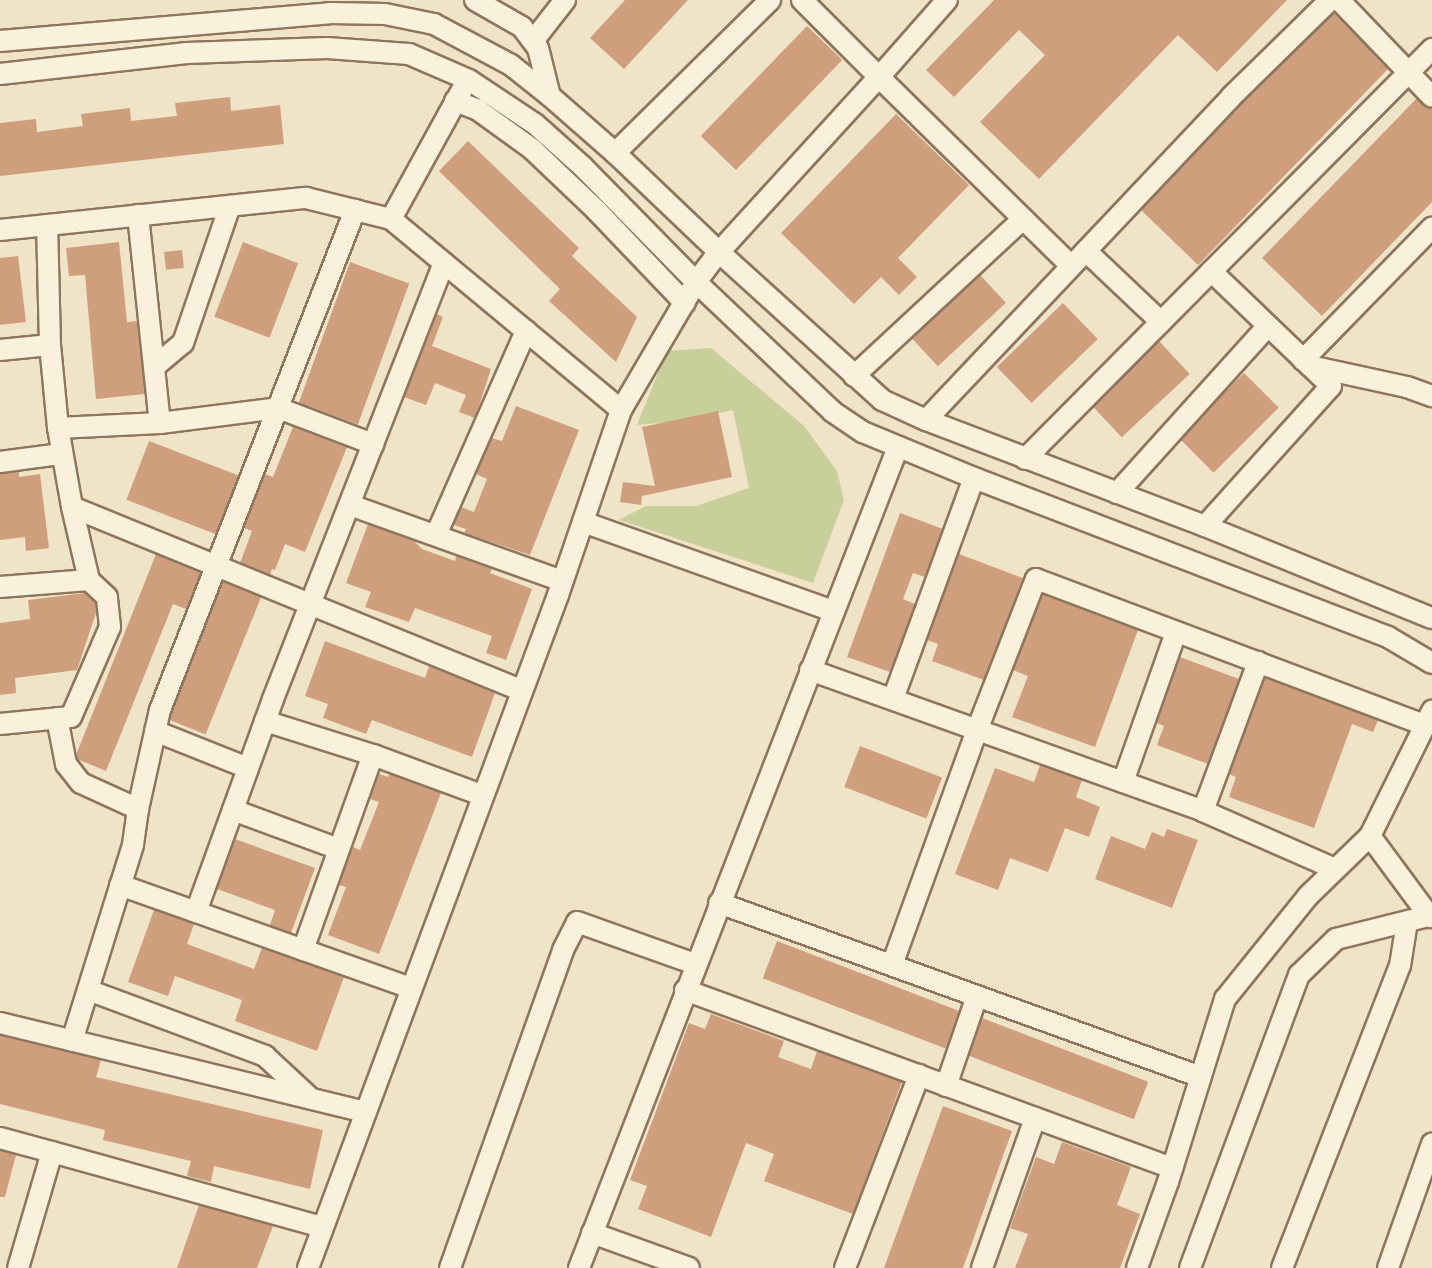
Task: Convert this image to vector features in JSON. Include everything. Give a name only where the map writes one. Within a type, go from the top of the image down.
[{"type":"street","points":[[475,0],[522,27],[533,41],[538,48],[550,96]]},
{"type":"street","points":[[533,41],[565,0]]},
{"type":"street","points":[[615,153],[770,0]]},
{"type":"street","points":[[802,0],[1071,266]]},
{"type":"street","points":[[308,1268],[522,691],[621,410],[696,282],[719,252],[947,0]]},
{"type":"street","points":[[926,420],[1231,97],[1330,0]]},
{"type":"street","points":[[1339,0],[1432,97]]},
{"type":"street","points":[[1351,0],[1358,20]]},
{"type":"street","points":[[0,41],[335,6],[434,24],[511,65],[550,96],[615,153],[719,252],[882,400],[926,420],[1204,526],[1432,618]]},
{"type":"street","points":[[0,74],[188,53],[327,48],[409,54],[469,80],[543,131],[582,166],[696,282],[833,412],[863,432],[975,478],[1388,637],[1432,663]]},
{"type":"street","points":[[1025,459],[1432,48]]},
{"type":"street","points":[[391,219],[455,101],[469,80]]},
{"type":"street","points":[[455,101],[478,110],[532,149],[597,211],[685,303]]},
{"type":"street","points":[[0,230],[306,198],[391,219],[621,410]]},
{"type":"street","points":[[154,367],[183,343],[230,206]]},
{"type":"street","points":[[72,1041],[133,845],[138,809],[160,710],[356,210]]},
{"type":"street","points":[[138,215],[160,423]]},
{"type":"street","points":[[854,376],[1023,219]]},
{"type":"street","points":[[0,724],[71,717],[110,627],[107,597],[89,580],[61,454],[50,345],[47,225]]},
{"type":"street","points":[[1306,363],[1432,228]]},
{"type":"street","points":[[1086,251],[1161,322]]},
{"type":"street","points":[[196,912],[265,721],[444,263]]},
{"type":"street","points":[[1204,526],[1331,386],[1211,271]]},
{"type":"street","points":[[1117,493],[1268,326]]},
{"type":"street","points":[[436,535],[526,331]]},
{"type":"street","points":[[0,350],[50,345]]},
{"type":"street","points":[[1306,363],[1407,387],[1432,396]]},
{"type":"street","points":[[58,428],[160,423],[278,408],[373,444]]},
{"type":"street","points":[[579,1268],[695,964],[898,447]]},
{"type":"street","points":[[0,462],[61,454]]},
{"type":"street","points":[[893,699],[975,478]]},
{"type":"street","points":[[350,505],[562,581]]},
{"type":"street","points":[[72,507],[522,691]]},
{"type":"street","points":[[583,522],[834,611]]},
{"type":"street","points":[[892,965],[977,730],[1036,579],[1258,662],[1429,718],[1370,836],[1308,896],[1225,999],[1172,1168],[1137,1268]]},
{"type":"street","points":[[0,587],[89,580]]},
{"type":"street","points":[[1123,782],[1176,632]]},
{"type":"street","points":[[1203,811],[1258,662]]},
{"type":"street","points":[[810,670],[1203,811],[1335,869]]},
{"type":"street","points":[[57,718],[66,764],[81,783],[138,809]]},
{"type":"street","points":[[265,721],[373,755],[482,795]]},
{"type":"street","points":[[155,731],[248,768]]},
{"type":"street","points":[[303,950],[373,755]]},
{"type":"street","points":[[233,810],[339,849]]},
{"type":"street","points":[[1190,1268],[1299,975],[1336,939],[1431,916],[1370,836]]},
{"type":"street","points":[[120,885],[411,988]]},
{"type":"street","points":[[719,903],[1201,1077]]},
{"type":"street","points":[[450,1268],[563,950],[577,922],[695,964]]},
{"type":"street","points":[[1282,1268],[1400,966],[1407,922]]},
{"type":"street","points":[[88,990],[265,1056],[309,1098]]},
{"type":"street","points":[[685,990],[1172,1168]]},
{"type":"street","points":[[946,1086],[977,996]]},
{"type":"street","points":[[0,1023],[365,1112]]},
{"type":"street","points":[[845,1268],[919,1076]]},
{"type":"street","points":[[982,1268],[1035,1118]]},
{"type":"street","points":[[0,1138],[323,1227]]},
{"type":"street","points":[[1388,1268],[1432,1144]]},
{"type":"street","points":[[18,1268],[52,1152]]},
{"type":"street","points":[[592,1233],[689,1268]]},
{"type":"green space","points":[[711,348],[804,426],[837,471],[844,500],[813,583],[619,520],[646,506],[696,506],[749,488],[733,410],[681,421],[637,425],[667,351]]},
{"type":"building","points":[[625,0],[688,0],[624,69],[590,38]]},
{"type":"building","points":[[994,0],[1287,0],[1217,72],[1178,35],[1039,179],[980,122],[1045,55],[1019,30],[954,97],[926,70]]},
{"type":"building","points":[[1334,13],[1388,69],[1198,265],[1141,210],[1240,105]]},
{"type":"building","points":[[807,26],[842,60],[736,170],[701,136]]},
{"type":"building","points":[[230,97],[231,111],[280,105],[284,144],[0,176],[0,123],[36,119],[37,132],[83,126],[81,114],[130,108],[131,121],[177,116],[175,103]]},
{"type":"building","points":[[1417,98],[1432,109],[1432,202],[1322,316],[1262,258]]},
{"type":"building","points":[[896,114],[969,185],[898,258],[917,277],[899,295],[881,277],[854,304],[781,233]]},
{"type":"building","points":[[468,141],[579,248],[572,256],[637,317],[616,362],[549,301],[560,289],[439,171]]},
{"type":"building","points":[[119,242],[127,322],[137,321],[145,394],[96,399],[85,275],[69,276],[66,248]]},
{"type":"building","points":[[243,242],[298,263],[269,338],[214,317]]},
{"type":"building","points":[[182,250],[184,268],[166,270],[164,252]]},
{"type":"building","points":[[18,256],[26,322],[0,325],[0,258]]},
{"type":"building","points":[[350,262],[409,284],[358,425],[299,403]]},
{"type":"building","points":[[980,275],[1006,303],[938,366],[912,338]]},
{"type":"building","points":[[1063,303],[1098,339],[1032,403],[997,367]]},
{"type":"building","points":[[437,314],[443,317],[432,346],[491,369],[475,418],[459,412],[466,395],[435,383],[426,405],[404,397]]},
{"type":"building","points":[[1159,341],[1190,374],[1122,437],[1091,404]]},
{"type":"building","points":[[1244,373],[1279,408],[1214,473],[1179,438]]},
{"type":"building","points":[[516,406],[579,430],[530,555],[464,533],[466,529],[454,525],[461,507],[474,512],[487,479],[476,474],[492,438],[502,441]]},
{"type":"building","points":[[718,411],[732,477],[642,496],[641,505],[620,502],[623,482],[655,486],[642,427]]},
{"type":"building","points":[[293,427],[347,447],[305,552],[285,544],[275,570],[272,569],[270,575],[240,563],[252,531],[244,528],[265,474],[273,477]]},
{"type":"building","points":[[149,441],[239,475],[216,534],[126,500]]},
{"type":"building","points":[[19,472],[19,477],[40,474],[49,548],[26,551],[25,537],[0,540],[0,474]]},
{"type":"building","points":[[900,513],[943,529],[925,577],[913,573],[903,599],[915,604],[890,672],[847,657]]},
{"type":"building","points":[[368,524],[414,541],[422,549],[455,561],[456,556],[492,569],[490,573],[532,589],[506,660],[486,653],[492,636],[415,608],[409,622],[365,607],[371,592],[346,583]]},
{"type":"building","points":[[156,554],[201,573],[186,609],[173,604],[106,771],[77,759],[76,755]]},
{"type":"building","points":[[959,554],[1023,578],[984,680],[932,661],[938,644],[927,640]]},
{"type":"building","points":[[223,582],[261,597],[206,735],[168,719]]},
{"type":"building","points":[[85,593],[96,603],[96,613],[77,670],[15,678],[16,693],[0,695],[0,623],[30,619],[28,600]]},
{"type":"building","points":[[1043,594],[1138,630],[1095,747],[1012,717],[1028,676],[1013,670]]},
{"type":"building","points":[[325,641],[425,678],[429,666],[495,693],[472,757],[372,720],[366,734],[323,718],[328,704],[305,696]]},
{"type":"building","points":[[1180,657],[1239,679],[1208,764],[1157,745],[1164,726],[1157,723]]},
{"type":"building","points":[[1265,678],[1378,720],[1373,732],[1352,724],[1314,828],[1229,797],[1236,777],[1229,774]]},
{"type":"building","points":[[860,746],[942,778],[926,819],[844,787]]},
{"type":"building","points":[[1040,765],[1082,780],[1076,797],[1100,807],[1089,837],[1065,828],[1048,872],[1010,858],[998,890],[955,874],[995,768],[1034,782]]},
{"type":"building","points":[[379,774],[388,777],[389,774],[441,793],[379,954],[328,935],[346,887],[339,885],[353,847],[360,850],[379,802],[370,799]]},
{"type":"building","points":[[1167,829],[1198,840],[1172,908],[1095,879],[1111,836],[1145,849],[1152,832],[1164,837]]},
{"type":"building","points":[[235,839],[315,868],[291,933],[270,925],[275,910],[217,889]]},
{"type":"building","points":[[154,910],[194,924],[187,944],[254,969],[262,948],[344,977],[317,1051],[235,1021],[242,1000],[175,976],[168,996],[128,982]]},
{"type":"building","points":[[777,941],[960,1011],[946,1049],[763,978]]},
{"type":"building","points":[[711,1014],[784,1041],[778,1057],[811,1069],[817,1051],[902,1082],[853,1214],[764,1181],[774,1154],[746,1143],[711,1237],[638,1209],[647,1186],[630,1180],[689,1023],[705,1029]]},
{"type":"building","points":[[982,1018],[1148,1082],[1134,1119],[968,1055]]},
{"type":"building","points":[[0,1035],[101,1060],[96,1077],[323,1130],[310,1189],[214,1166],[211,1182],[187,1176],[191,1161],[103,1140],[105,1130],[0,1104]]},
{"type":"building","points":[[943,1106],[1012,1131],[963,1268],[884,1268]]},
{"type":"building","points":[[1062,1142],[1131,1167],[1117,1205],[1140,1214],[1120,1268],[1015,1268],[1028,1234],[1010,1228],[1036,1157],[1054,1164]]},
{"type":"building","points":[[0,1150],[16,1155],[5,1197],[0,1197]]},
{"type":"building","points":[[199,1205],[273,1226],[257,1268],[177,1268]]}]
